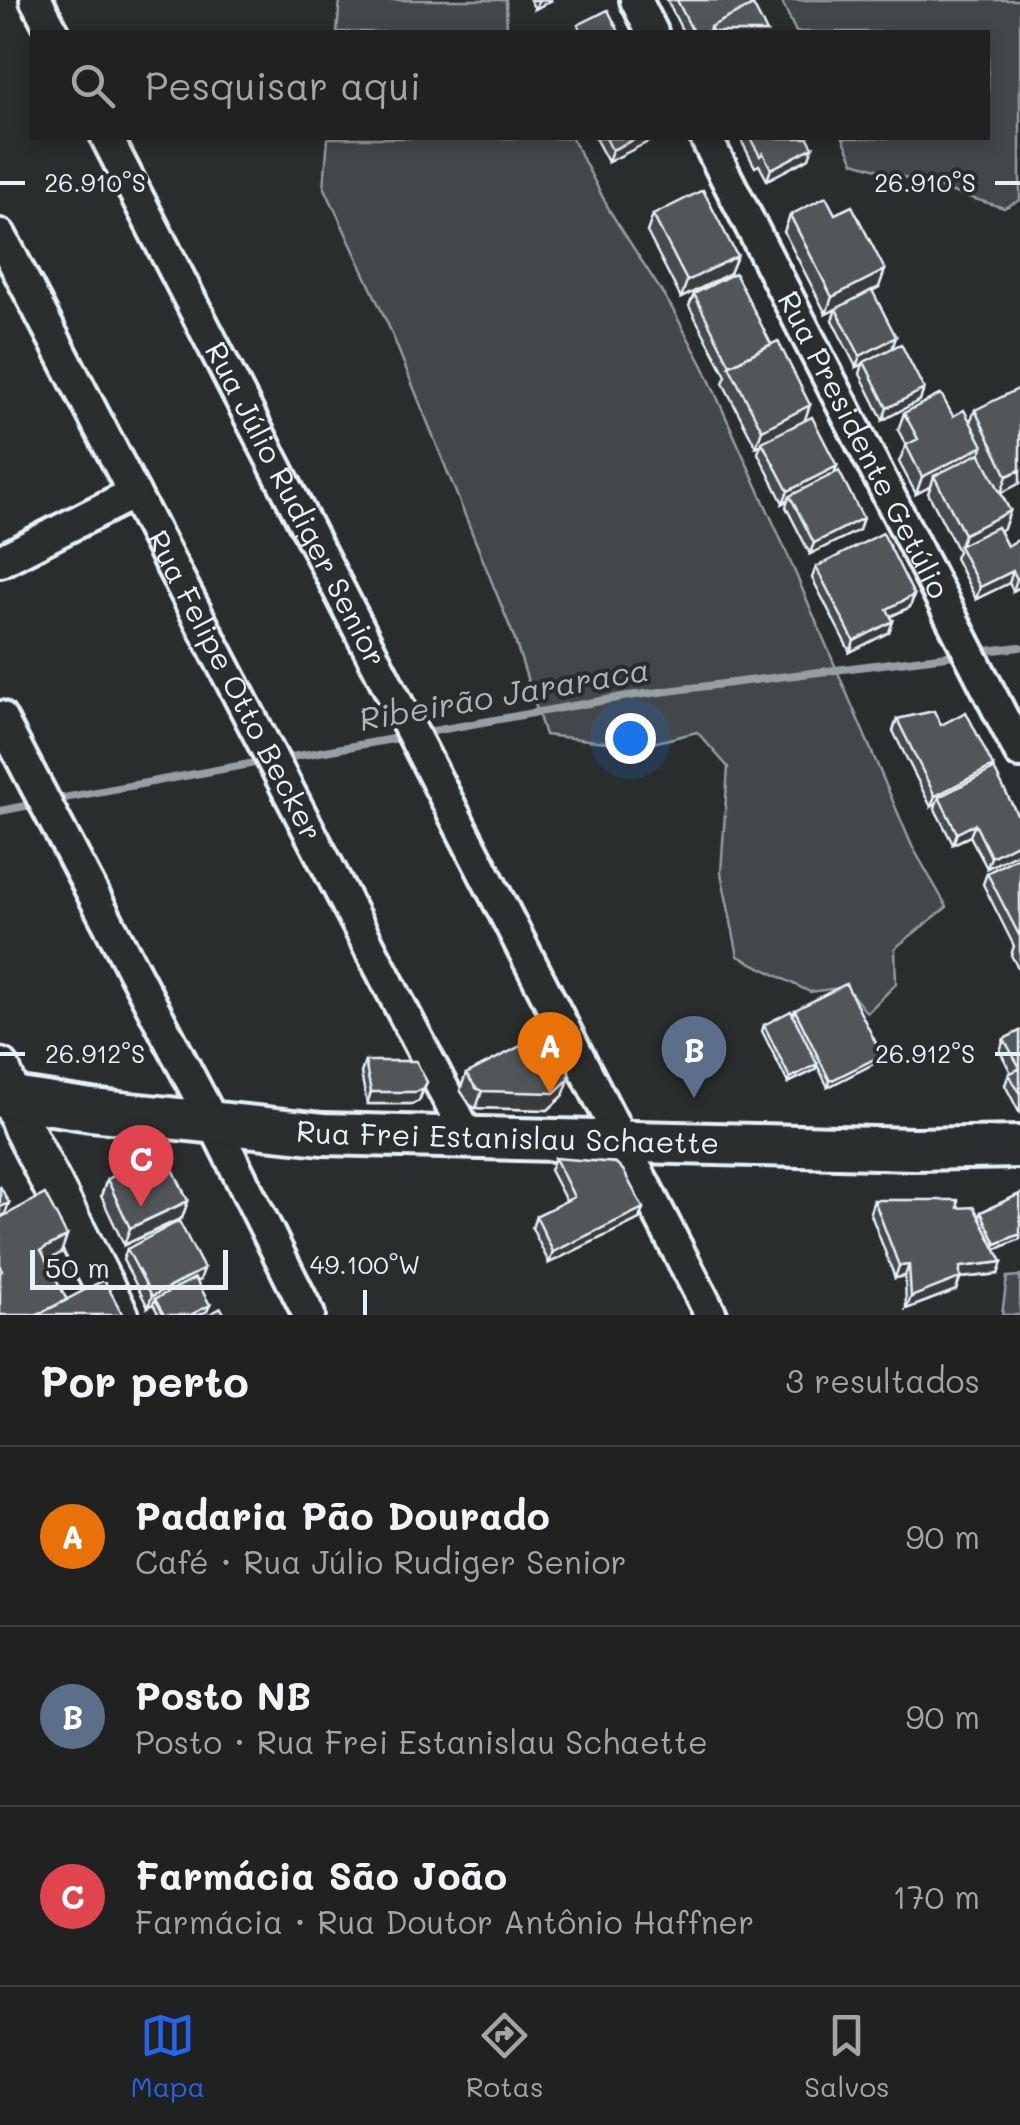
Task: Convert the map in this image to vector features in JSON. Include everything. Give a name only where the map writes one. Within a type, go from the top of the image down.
[{"type":"main road","name":"Rua Frei Estanislau Schaette","points":[[4,1087],[214,1124],[322,1134],[914,1149],[1020,1148]]},
{"type":"street","points":[[36,0],[52,30]]},
{"type":"street","points":[[636,0],[651,30]]},
{"type":"street","name":"Rua Júlio Rudiger Senior","points":[[108,140],[711,1315]]},
{"type":"street","name":"Rua Presidente Getúlio","points":[[707,140],[1020,752]]},
{"type":"street","name":"Rua Felipe Otto Becker","points":[[0,235],[468,1136]]},
{"type":"street","points":[[0,561],[134,493]]},
{"type":"street","points":[[0,717],[214,1124],[309,1315]]},
{"type":"street","points":[[4,1087],[119,1315]]},
{"type":"shaded area","points":[[340,0],[506,0],[507,30],[337,30]]},
{"type":"shaded area","points":[[781,0],[1020,0],[1020,200],[1004,208],[854,162],[844,140],[990,140],[990,30],[795,30]]},
{"type":"shaded area","points":[[328,140],[573,140],[611,213],[672,308],[703,366],[912,846],[947,907],[895,948],[896,984],[867,1013],[846,987],[810,992],[738,956],[721,873],[728,767],[697,732],[641,746],[545,735],[514,637],[390,329],[324,186]]},
{"type":"shaded area","points":[[1020,1276],[1020,1315],[1002,1315],[1007,1277]]},
{"type":"building","points":[[677,0],[748,0],[751,6],[709,30],[692,30]]},
{"type":"building","points":[[753,5],[766,30],[712,30],[710,27]]},
{"type":"building","points":[[608,10],[618,30],[581,30],[578,25]]},
{"type":"building","points":[[607,140],[633,140],[612,150]]},
{"type":"building","points":[[751,140],[809,140],[813,147],[771,169],[763,153],[760,156]]},
{"type":"building","points":[[703,190],[737,256],[687,281],[653,215]]},
{"type":"building","points":[[826,197],[835,214],[852,206],[885,270],[832,297],[790,215]]},
{"type":"building","points":[[735,273],[771,344],[730,365],[694,294]]},
{"type":"building","points":[[872,290],[896,337],[860,356],[836,309]]},
{"type":"building","points":[[778,341],[810,405],[762,430],[729,366]]},
{"type":"building","points":[[901,344],[924,389],[887,408],[864,362]]},
{"type":"building","points":[[1020,388],[1020,470],[1007,476],[975,410]]},
{"type":"building","points":[[941,394],[953,416],[964,410],[983,446],[922,477],[906,445],[918,439],[904,413]]},
{"type":"building","points":[[812,417],[837,466],[788,491],[762,442]]},
{"type":"building","points":[[980,453],[1010,511],[964,534],[934,476]]},
{"type":"building","points":[[839,471],[863,518],[814,543],[790,496]]},
{"type":"building","points":[[997,527],[1007,546],[1020,539],[1020,577],[1017,579],[1013,571],[980,587],[959,546]]},
{"type":"building","points":[[883,533],[914,595],[887,609],[893,621],[854,641],[816,567]]},
{"type":"building","points":[[934,711],[941,725],[966,712],[993,766],[935,796],[897,719]]},
{"type":"building","points":[[994,769],[1020,820],[1020,842],[991,857],[975,824],[957,833],[939,797]]},
{"type":"building","points":[[1020,856],[1020,935],[1019,935],[987,873]]},
{"type":"building","points":[[846,984],[882,1055],[830,1081],[795,1010]]},
{"type":"building","points":[[791,1011],[817,1064],[790,1078],[764,1025]]},
{"type":"building","points":[[550,1031],[569,1067],[569,1079],[554,1093],[482,1091],[466,1074]]},
{"type":"building","points":[[1020,1031],[1020,1068],[1004,1039]]},
{"type":"building","points":[[365,1061],[416,1061],[427,1082],[416,1092],[371,1092]]},
{"type":"building","points":[[1020,1068],[1020,1094],[1009,1074]]},
{"type":"building","points":[[165,1152],[188,1201],[130,1228],[107,1179]]},
{"type":"building","points":[[555,1158],[616,1163],[643,1208],[553,1252],[536,1216],[574,1197]]},
{"type":"building","points":[[0,1186],[9,1203],[0,1207]]},
{"type":"building","points":[[45,1194],[67,1236],[41,1250],[67,1300],[37,1315],[0,1315],[0,1218]]},
{"type":"building","points":[[1020,1194],[1020,1234],[996,1244],[981,1212]]},
{"type":"building","points":[[874,1200],[958,1200],[958,1208],[974,1207],[1002,1262],[960,1267],[960,1278],[911,1297],[909,1265],[899,1266]]},
{"type":"building","points":[[179,1221],[204,1269],[152,1296],[127,1249]]},
{"type":"building","points":[[195,1278],[210,1305],[190,1315],[164,1315],[155,1299]]},
{"type":"building","points":[[104,1280],[123,1315],[37,1315]]},
{"type":"waterway","name":"Ribeirão Jararaca","points":[[976,652],[1020,647]]},
{"type":"waterway","name":"Ribeirão Jararaca","points":[[422,733],[628,696],[963,654]]},
{"type":"waterway","name":"Ribeirão Jararaca","points":[[280,759],[404,737]]},
{"type":"waterway","name":"Ribeirão Jararaca","points":[[53,800],[266,761]]},
{"type":"waterway","name":"Ribeirão Jararaca","points":[[0,811],[35,804]]},
{"type":"place","name":"Padaria Pão Dourado","points":[[550,1094]]},
{"type":"place","name":"Posto NB","points":[[694,1098]]},
{"type":"place","name":"Farmácia São João","points":[[141,1207]]}]
